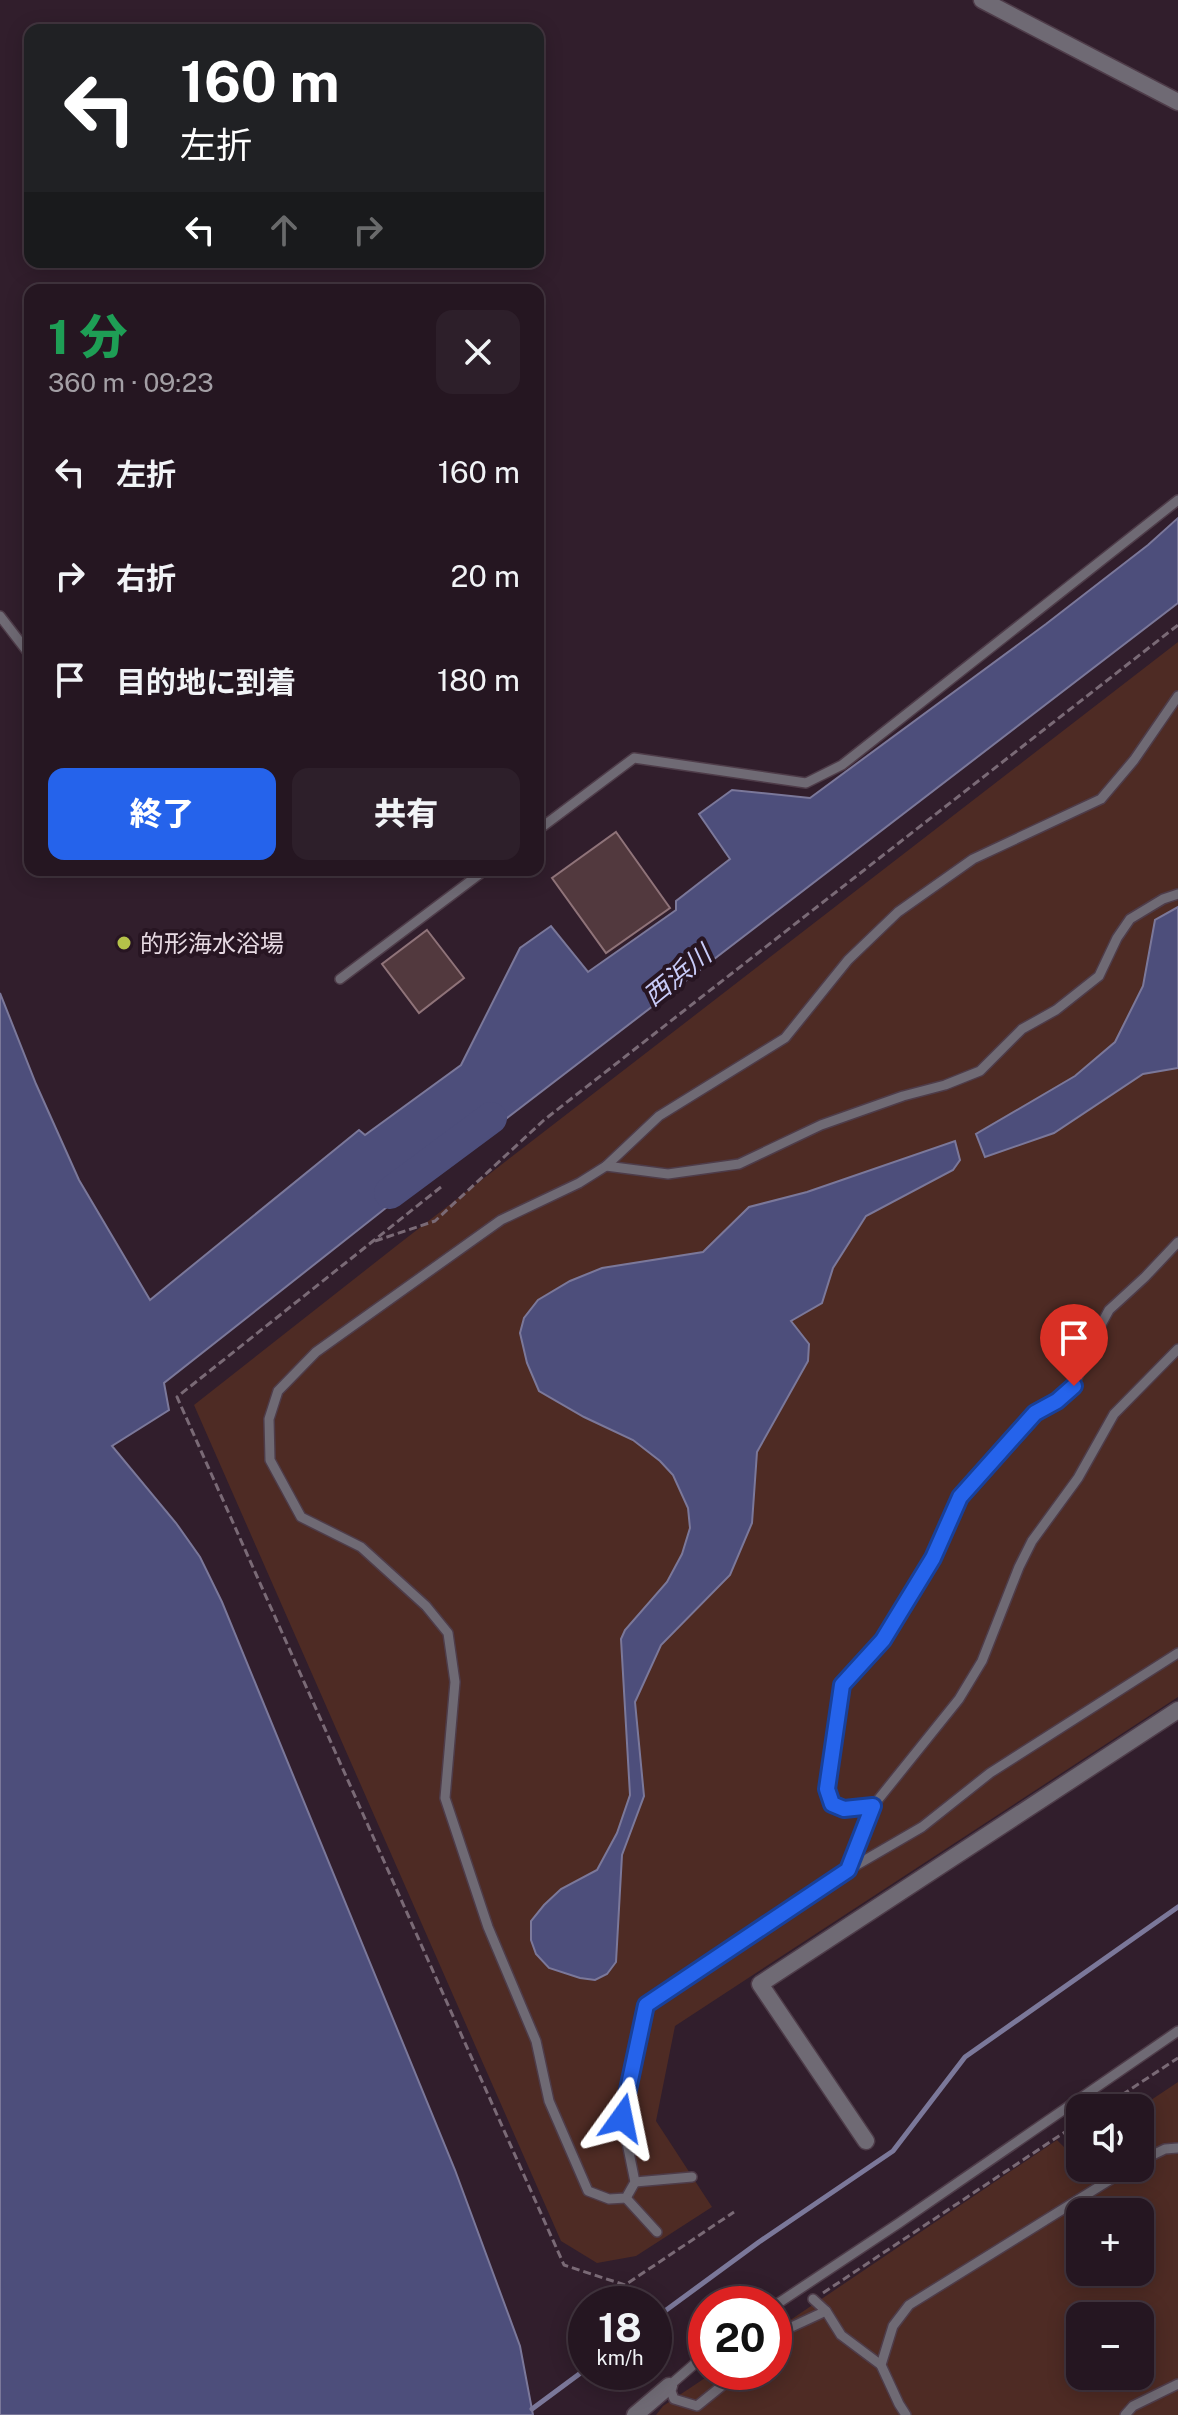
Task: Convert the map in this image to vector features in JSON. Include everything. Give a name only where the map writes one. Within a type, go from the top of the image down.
[{"type":"street","points":[[982,0],[1178,102]]},
{"type":"street","points":[[866,2141],[760,1984],[1178,1710]]},
{"type":"street","points":[[635,2415],[664,2390]]},
{"type":"lane","points":[[544,826],[634,758],[806,783],[842,765],[1178,500]]},
{"type":"lane","points":[[0,616],[24,647]]},
{"type":"lane","points":[[626,2198],[609,2199],[588,2191],[549,2101],[536,2041],[488,1927],[445,1798],[455,1682],[448,1633],[426,1606],[361,1547],[301,1517],[270,1460],[269,1419],[278,1391],[316,1352],[501,1220],[579,1183],[606,1166],[659,1116],[785,1038],[848,960],[898,912],[973,859],[1101,799],[1134,760],[1178,696]]},
{"type":"lane","points":[[340,979],[477,876]]},
{"type":"lane","points":[[606,1166],[668,1174],[739,1164],[821,1125],[980,1071],[1022,1029],[1056,1010],[1099,976],[1130,919],[1163,899],[1178,894]]},
{"type":"lane","points":[[873,1806],[844,1809],[832,1804],[827,1789],[842,1685],[883,1640],[933,1558],[960,1497],[1035,1413],[1057,1401],[1074,1386],[1090,1345],[1109,1310],[1178,1242]]},
{"type":"lane","points":[[848,1870],[873,1806],[959,1699],[982,1661],[1032,1541],[1078,1478],[1114,1414],[1178,1349]]},
{"type":"lane","points":[[626,2198],[635,2182],[622,2118],[646,2005],[848,1870],[922,1827],[990,1773],[1178,1653]]},
{"type":"lane","points":[[792,2294],[1178,2031]]},
{"type":"lane","points":[[1154,2154],[1178,2145]]},
{"type":"lane","points":[[635,2182],[692,2177]]},
{"type":"lane","points":[[881,2365],[893,2326],[909,2305],[1107,2182]]},
{"type":"lane","points":[[626,2198],[657,2232]]},
{"type":"lane","points":[[813,2299],[826,2311],[841,2335],[881,2365],[906,2415]]},
{"type":"lane","points":[[792,2327],[826,2311]]},
{"type":"lane","points":[[672,2383],[688,2370]]},
{"type":"lane","points":[[1125,2415],[1133,2406],[1178,2384]]},
{"type":"lane","points":[[671,2390],[674,2399],[697,2406],[717,2390]]},
{"type":"path","points":[[371,1243],[435,1221],[544,1120],[1178,625]]},
{"type":"path","points":[[441,1187],[177,1397],[564,2265],[625,2285],[734,2212]]},
{"type":"path","points":[[1123,2094],[1178,2058]]},
{"type":"path","points":[[813,2299],[1066,2131]]},
{"type":"shaded area","points":[[1178,642],[1178,1697],[675,2026],[656,2121],[712,2207],[636,2256],[597,2263],[561,2241],[194,1405]]},
{"type":"shaded area","points":[[1178,2082],[1178,2415],[656,2415],[663,2406],[688,2389],[792,2390],[792,2319],[1057,2140],[1066,2149],[1066,2182],[1154,2182],[1154,2098]]},
{"type":"water","points":[[1178,518],[1178,603],[464,1151],[452,1138],[418,1162],[429,1174],[164,1383],[169,1410],[112,1446],[200,1557],[222,1602],[455,2170],[520,2346],[533,2415],[0,2415],[0,993],[79,1180],[150,1300],[359,1130],[365,1135],[461,1065],[520,948],[551,926],[588,972],[676,910],[676,901],[730,859],[699,814],[732,790],[810,798],[1046,624]]},
{"type":"water","points":[[1178,907],[1178,1068],[1143,1074],[1054,1133],[985,1157],[976,1134],[1075,1076],[1115,1042],[1143,986],[1155,920]]},
{"type":"water","points":[[955,1141],[960,1160],[953,1170],[866,1216],[833,1268],[822,1303],[791,1321],[809,1344],[808,1361],[757,1452],[752,1523],[730,1575],[661,1645],[635,1702],[644,1796],[622,1855],[616,1962],[607,1974],[595,1980],[549,1968],[536,1954],[531,1940],[531,1921],[561,1889],[597,1870],[617,1833],[630,1795],[621,1639],[625,1630],[667,1582],[682,1554],[690,1528],[688,1508],[673,1475],[660,1461],[633,1440],[539,1391],[527,1363],[520,1333],[524,1318],[538,1300],[570,1281],[602,1268],[703,1252],[749,1207],[807,1192]]},
{"type":"building","points":[[616,832],[670,908],[606,953],[552,878]]},
{"type":"building","points":[[427,930],[464,978],[419,1013],[382,964]]},
{"type":"waterway","name":"西浜川","points":[[390,1193],[491,1118]]},
{"type":"waterway","points":[[672,2306],[893,2151],[965,2057],[1178,1907]]},
{"type":"waterway","points":[[532,2409],[568,2382]]},
{"type":"place","name":"的形海水浴場","points":[[124,943]]},
{"type":"route","points":[[622,2118],[646,2005],[848,1870],[873,1806],[844,1809],[832,1804],[827,1789],[842,1685],[883,1640],[933,1558],[960,1497],[1035,1413],[1057,1401],[1074,1386]]}]
